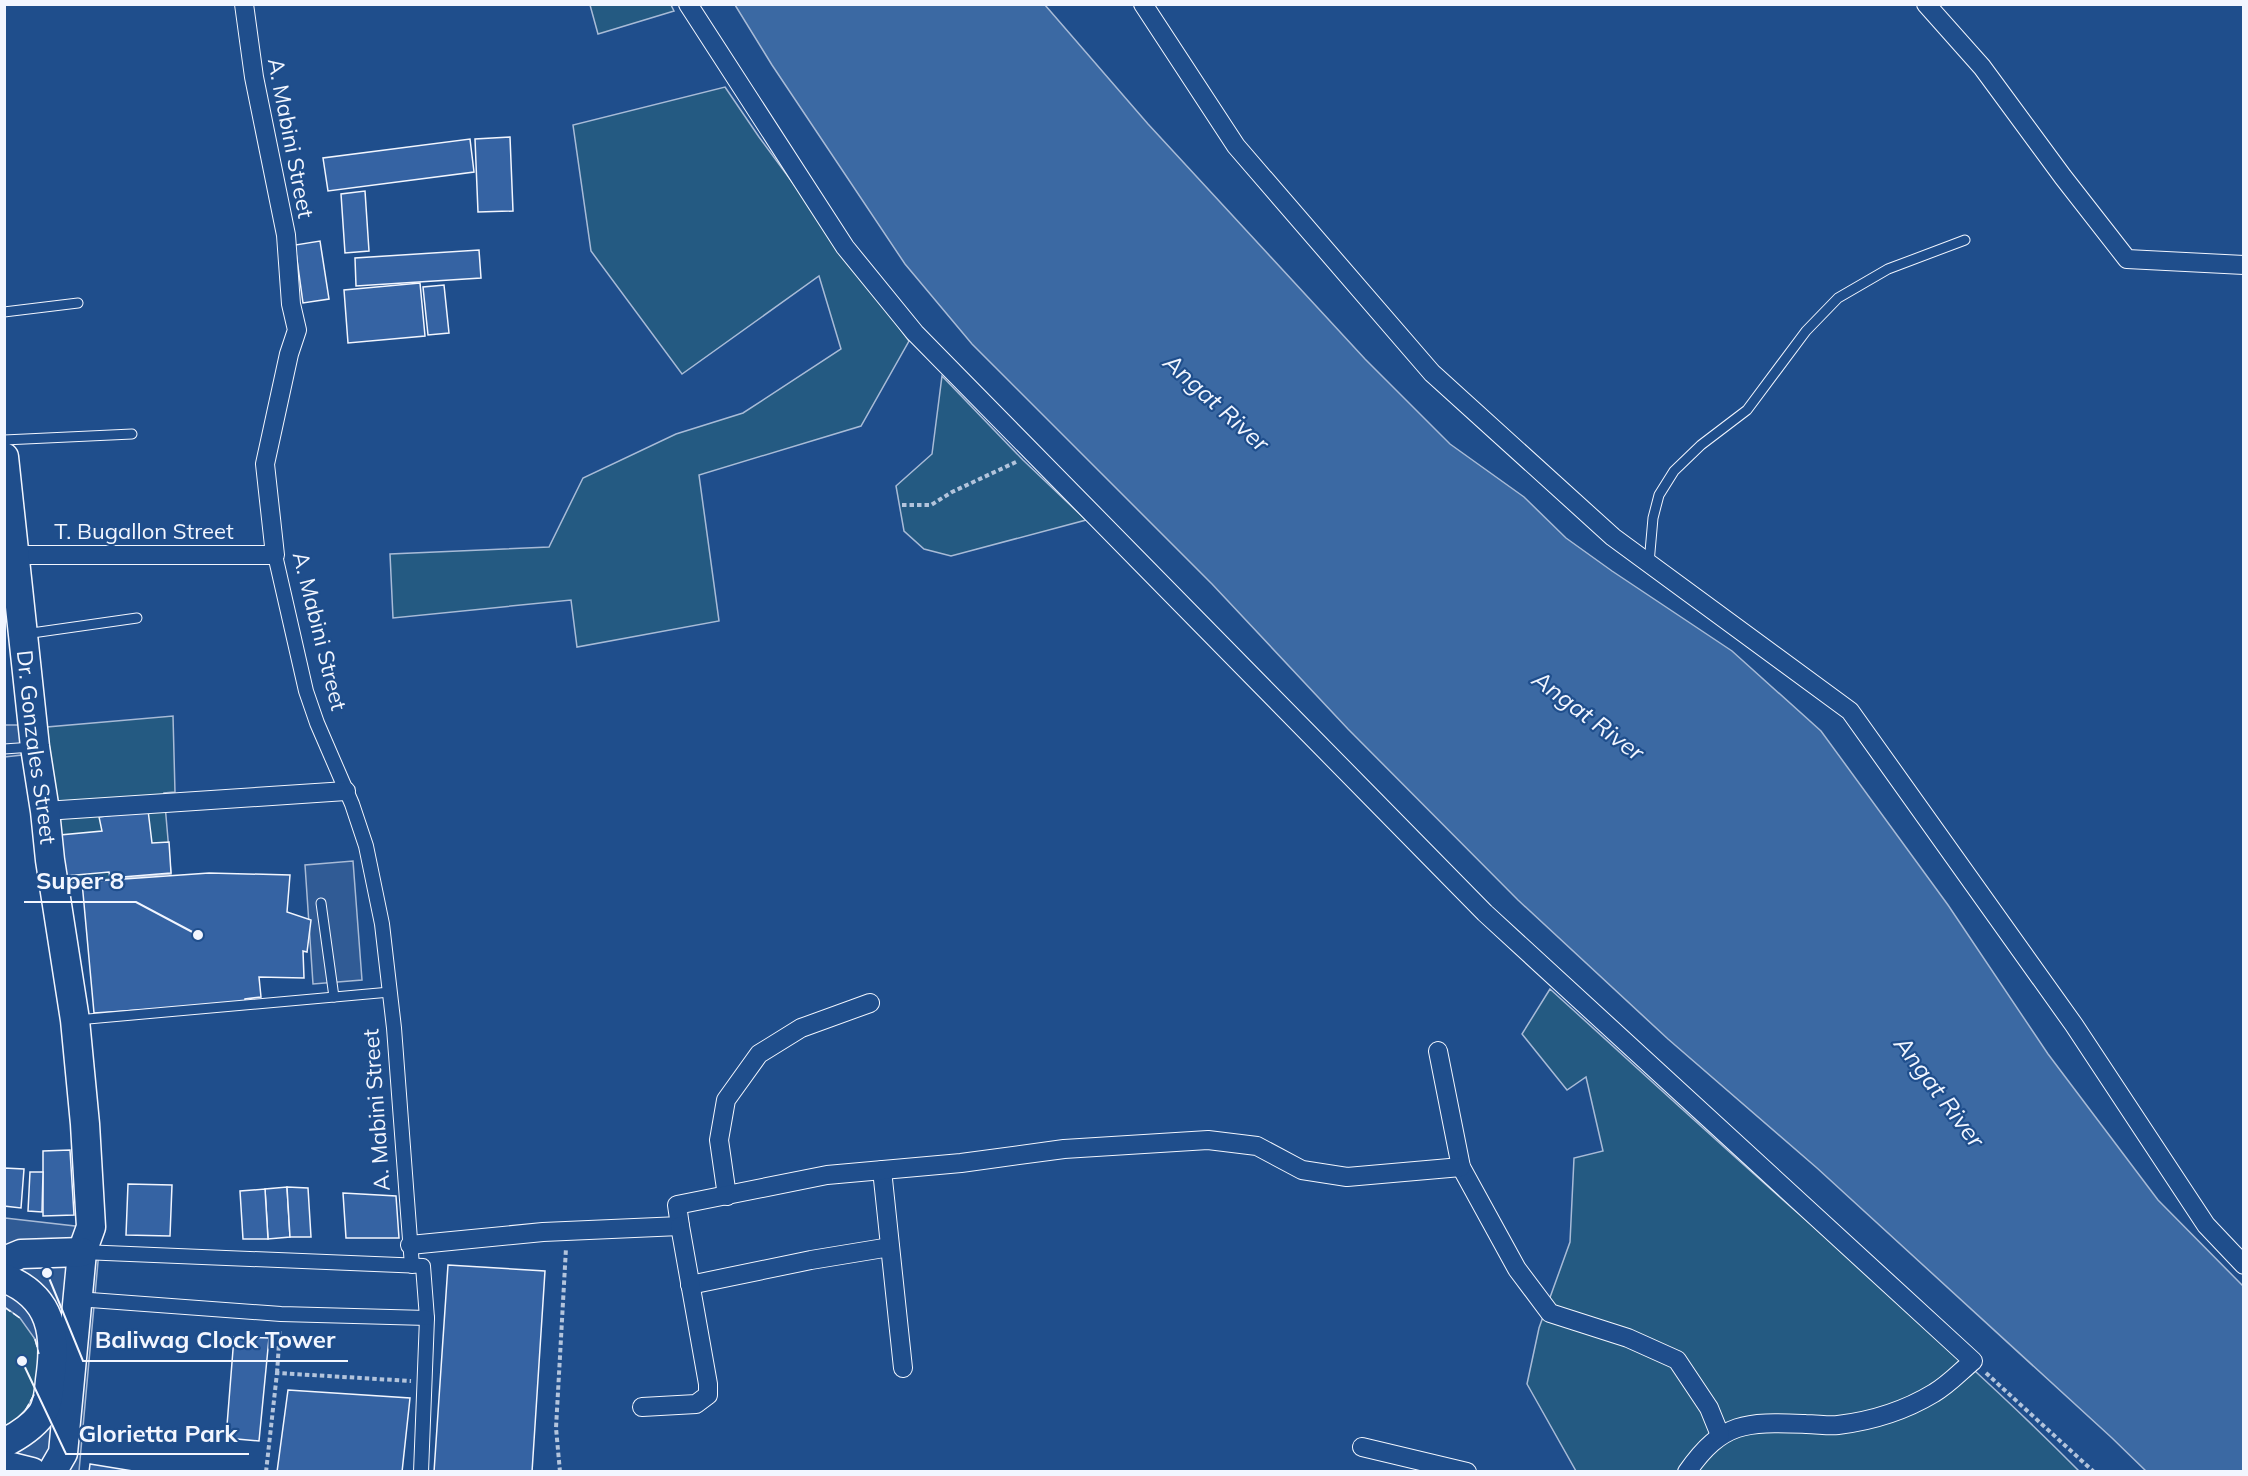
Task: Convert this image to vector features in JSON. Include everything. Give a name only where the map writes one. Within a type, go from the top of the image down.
[{"type":"main road","name":"Dr. Gonzales Street","points":[[4,457],[11,566],[23,634],[50,860],[75,1020],[85,1124],[91,1227],[82,1252],[63,1453],[50,1472]]},
{"type":"main road","points":[[4,1261],[21,1254],[82,1252]]},
{"type":"main road","points":[[4,1278],[18,1283],[34,1297],[51,1322],[53,1344],[43,1451],[50,1472]]},
{"type":"main road","points":[[4,1443],[22,1434],[42,1414],[48,1400]]},
{"type":"main road","points":[[4,1465],[32,1472]]},
{"type":"street","name":"A. Mabini Street","points":[[244,4],[254,77],[286,235],[291,304],[297,330],[289,354],[265,464],[275,555],[306,691],[366,846],[382,924],[390,992],[410,1245],[417,1266],[427,1318],[421,1472]]},
{"type":"street","points":[[688,4],[845,247],[915,333],[1485,914],[1973,1361],[1935,1393],[1900,1409],[1867,1419],[1837,1425],[1766,1423],[1745,1426],[1720,1435],[1701,1451],[1687,1472]]},
{"type":"street","points":[[1143,4],[1236,146],[1432,374],[1613,537],[1850,711],[2074,1025],[2206,1225],[2244,1265]]},
{"type":"street","points":[[1926,4],[1982,67],[2063,177],[2127,258],[2244,265]]},
{"type":"street","name":"T. Bugallon Street","points":[[11,566],[275,555]]},
{"type":"street","points":[[45,811],[346,791]]},
{"type":"street","points":[[727,1196],[719,1140],[726,1100],[759,1054],[801,1028],[870,1003]]},
{"type":"street","points":[[1438,1051],[1461,1167],[1517,1269],[1551,1313],[1628,1338],[1677,1360],[1709,1408],[1720,1435]]},
{"type":"street","points":[[642,1407],[696,1404],[708,1395],[677,1205],[826,1175],[1064,1149],[1208,1140],[1257,1146],[1302,1170],[1347,1177],[1461,1167]]},
{"type":"street","points":[[882,1170],[903,1368]]},
{"type":"street","points":[[410,1245],[567,1232],[680,1226]]},
{"type":"street","points":[[690,1285],[811,1260],[890,1247]]},
{"type":"street","points":[[82,1252],[417,1266]]},
{"type":"street","points":[[77,1299],[281,1314],[427,1318]]},
{"type":"street","points":[[1362,1447],[1467,1472]]},
{"type":"lane","points":[[1649,563],[1653,519],[1659,495],[1674,471],[1701,445],[1747,410],[1806,331],[1838,298],[1888,269],[1965,240]]},
{"type":"lane","points":[[4,312],[78,303]]},
{"type":"lane","points":[[4,440],[132,434]]},
{"type":"lane","points":[[23,634],[137,618]]},
{"type":"lane","points":[[4,749],[35,747]]},
{"type":"lane","points":[[321,903],[334,997]]},
{"type":"lane","points":[[75,1020],[390,992]]},
{"type":"path","points":[[902,504],[931,505],[951,492],[1033,453]]},
{"type":"path","points":[[560,1472],[556,1428],[567,1232]]},
{"type":"path","points":[[266,1472],[281,1314]]},
{"type":"path","points":[[1973,1361],[2094,1472]]},
{"type":"path","points":[[277,1373],[425,1382]]},
{"type":"shaded area","points":[[590,5],[671,5],[674,11],[598,34]]},
{"type":"shaded area","points":[[725,87],[909,341],[861,426],[699,475],[719,621],[577,647],[571,600],[393,618],[390,554],[549,547],[583,478],[676,434],[743,413],[841,349],[819,276],[682,374],[591,251],[573,125]]},
{"type":"shaded area","points":[[942,376],[1023,460],[1086,520],[951,556],[924,549],[904,531],[896,486],[932,454]]},
{"type":"shaded area","points":[[173,716],[175,792],[164,793],[171,874],[66,883],[47,727]]},
{"type":"shaded area","points":[[4,725],[20,725],[22,755],[5,757]]},
{"type":"shaded area","points":[[353,861],[362,980],[313,984],[305,865]]},
{"type":"shaded area","points":[[1550,989],[1941,1340],[2079,1471],[1576,1471],[1527,1384],[1539,1328],[1570,1242],[1574,1158],[1603,1151],[1586,1077],[1567,1090],[1522,1034]]},
{"type":"shaded area","points":[[5,1218],[101,1229],[79,1471],[5,1471],[12,1424],[27,1408],[37,1389],[39,1351],[35,1339],[20,1318],[5,1307]]},
{"type":"shaded area","points":[[5,1307],[21,1318],[31,1332],[38,1349],[40,1367],[37,1385],[30,1402],[20,1417],[5,1428]]},
{"type":"water","name":"Angat River","points":[[735,5],[1045,5],[1148,124],[1365,359],[1450,444],[1524,497],[1566,538],[1732,651],[1821,731],[1948,905],[2048,1054],[2158,1200],[2243,1286],[2243,1471],[2146,1471],[1817,1168],[1668,1039],[1518,900],[1348,729],[1212,584],[972,344],[905,264],[772,65]]},
{"type":"building","points":[[510,137],[513,211],[478,212],[475,139]]},
{"type":"building","points":[[470,139],[474,172],[328,191],[323,158]]},
{"type":"building","points":[[365,191],[369,251],[345,253],[341,194]]},
{"type":"building","points":[[320,241],[329,299],[303,303],[295,245]]},
{"type":"building","points":[[479,250],[481,278],[356,286],[355,258]]},
{"type":"building","points":[[420,283],[425,336],[348,343],[344,290]]},
{"type":"building","points":[[444,285],[449,333],[428,335],[423,287]]},
{"type":"building","points":[[148,810],[152,843],[169,842],[171,873],[110,878],[109,872],[65,876],[60,835],[102,831],[99,817]]},
{"type":"building","points":[[209,873],[290,875],[287,912],[311,920],[307,952],[303,951],[304,978],[259,977],[261,997],[245,999],[245,1003],[94,1013],[82,882]]},
{"type":"building","points":[[70,1150],[74,1215],[43,1216],[43,1151]]},
{"type":"building","points":[[4,1168],[24,1169],[21,1208],[4,1206]]},
{"type":"building","points":[[30,1172],[43,1172],[42,1212],[28,1211]]},
{"type":"building","points":[[128,1184],[172,1185],[170,1236],[126,1235]]},
{"type":"building","points":[[287,1187],[290,1237],[268,1239],[265,1189]]},
{"type":"building","points":[[287,1187],[308,1188],[311,1237],[290,1237]]},
{"type":"building","points":[[265,1189],[268,1239],[243,1239],[240,1191]]},
{"type":"building","points":[[343,1193],[396,1196],[399,1238],[346,1238]]},
{"type":"building","points":[[448,1265],[545,1271],[532,1472],[434,1472]]},
{"type":"building","points":[[43,1268],[51,1269],[50,1277],[43,1276]]},
{"type":"building","points":[[234,1337],[269,1338],[259,1441],[226,1438]]},
{"type":"building","points":[[288,1390],[410,1398],[402,1472],[277,1472]]},
{"type":"building","points":[[90,1464],[139,1472],[89,1472]]},
{"type":"fence","points":[[4,1307],[20,1318]]},
{"type":"fence","points":[[35,1339],[39,1354]]},
{"type":"fence","points":[[25,1411],[35,1393]]},
{"type":"place","name":"Super 8","points":[[198,935]]},
{"type":"place","name":"Baliwag Clock Tower","points":[[47,1273]]},
{"type":"place","name":"Glorietta Park","points":[[22,1361]]}]
